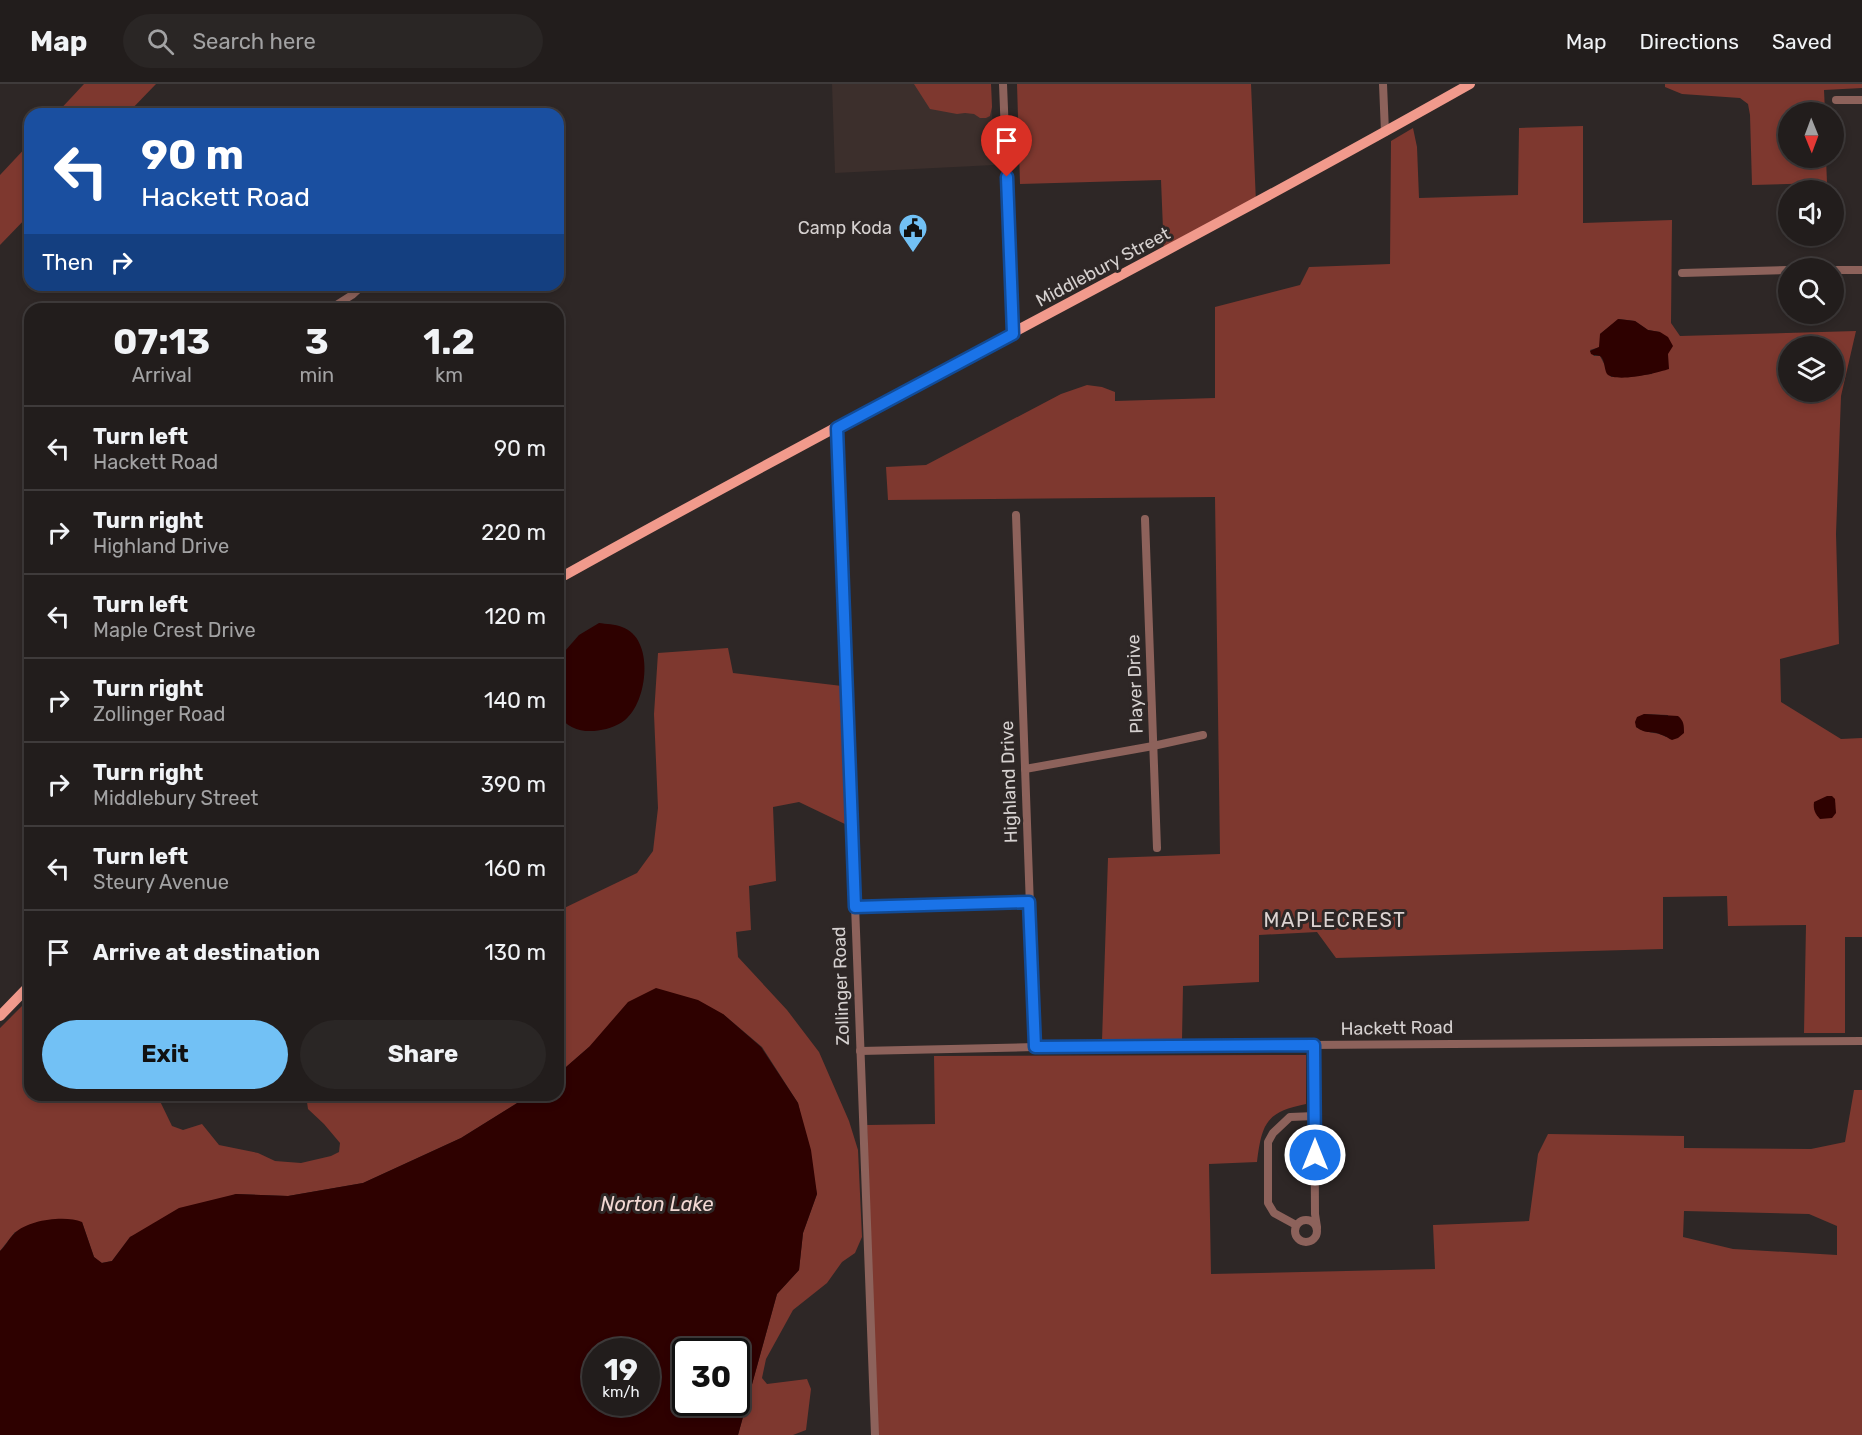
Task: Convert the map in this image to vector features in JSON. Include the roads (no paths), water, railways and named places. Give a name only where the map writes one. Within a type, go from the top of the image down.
[{"type":"main road","name":"Middlebury Street","points":[[564,576],[716,491],[1013,334],[1470,84]]},
{"type":"main road","points":[[0,1016],[24,991]]},
{"type":"street","points":[[1003,84],[1013,334]]},
{"type":"street","points":[[1383,84],[1385,132]]},
{"type":"street","points":[[1836,100],[1862,100]]},
{"type":"street","points":[[1682,273],[1778,270]]},
{"type":"street","points":[[1844,270],[1862,270]]},
{"type":"street","points":[[339,303],[356,291]]},
{"type":"street","name":"Zollinger Road","points":[[837,428],[875,1435]]},
{"type":"street","name":"Highland Drive","points":[[1016,515],[1035,1047]]},
{"type":"street","name":"Player Drive","points":[[1145,519],[1157,848]]},
{"type":"street","points":[[1025,769],[1203,735]]},
{"type":"street","points":[[855,907],[1029,902]]},
{"type":"street","name":"Hackett Road","points":[[860,1051],[1035,1047],[1862,1041]]},
{"type":"street","points":[[1314,1045],[1317,1227],[1316,1237],[1306,1242],[1297,1237],[1296,1225],[1300,1221],[1308,1220],[1315,1223],[1317,1227]]},
{"type":"street","points":[[1296,1225],[1274,1213],[1268,1203],[1268,1142],[1273,1133],[1290,1118],[1315,1116]]},
{"type":"water","points":[[1618,319],[1635,321],[1648,330],[1660,332],[1668,337],[1673,346],[1668,354],[1669,369],[1646,375],[1619,378],[1607,374],[1602,357],[1591,354],[1590,351],[1599,347],[1600,334]]},
{"type":"water","points":[[599,623],[613,625],[633,633],[640,644],[644,657],[643,686],[633,711],[618,725],[606,729],[583,731],[569,726],[564,721],[564,652],[579,635]]},
{"type":"water","points":[[1644,714],[1678,716],[1683,723],[1684,733],[1672,740],[1646,732],[1636,727],[1635,722],[1637,717]]},
{"type":"water","points":[[1827,796],[1835,799],[1836,813],[1832,818],[1820,819],[1815,811],[1814,802]]},
{"type":"water","name":"Norton Lake","points":[[656,988],[698,1000],[723,1014],[761,1047],[798,1103],[811,1150],[817,1194],[803,1233],[799,1270],[777,1294],[750,1392],[750,1338],[672,1338],[672,1416],[743,1416],[738,1435],[0,1435],[0,1251],[21,1229],[47,1220],[66,1219],[82,1222],[94,1257],[102,1263],[112,1261],[130,1237],[179,1208],[236,1194],[288,1196],[363,1183],[461,1138],[520,1101],[564,1101],[564,1069],[589,1047],[628,1002]]},
{"type":"place","name":"Camp Koda","points":[[913,254]]},
{"type":"district","name":"MAPLECREST","points":[[1335,920]]}]
